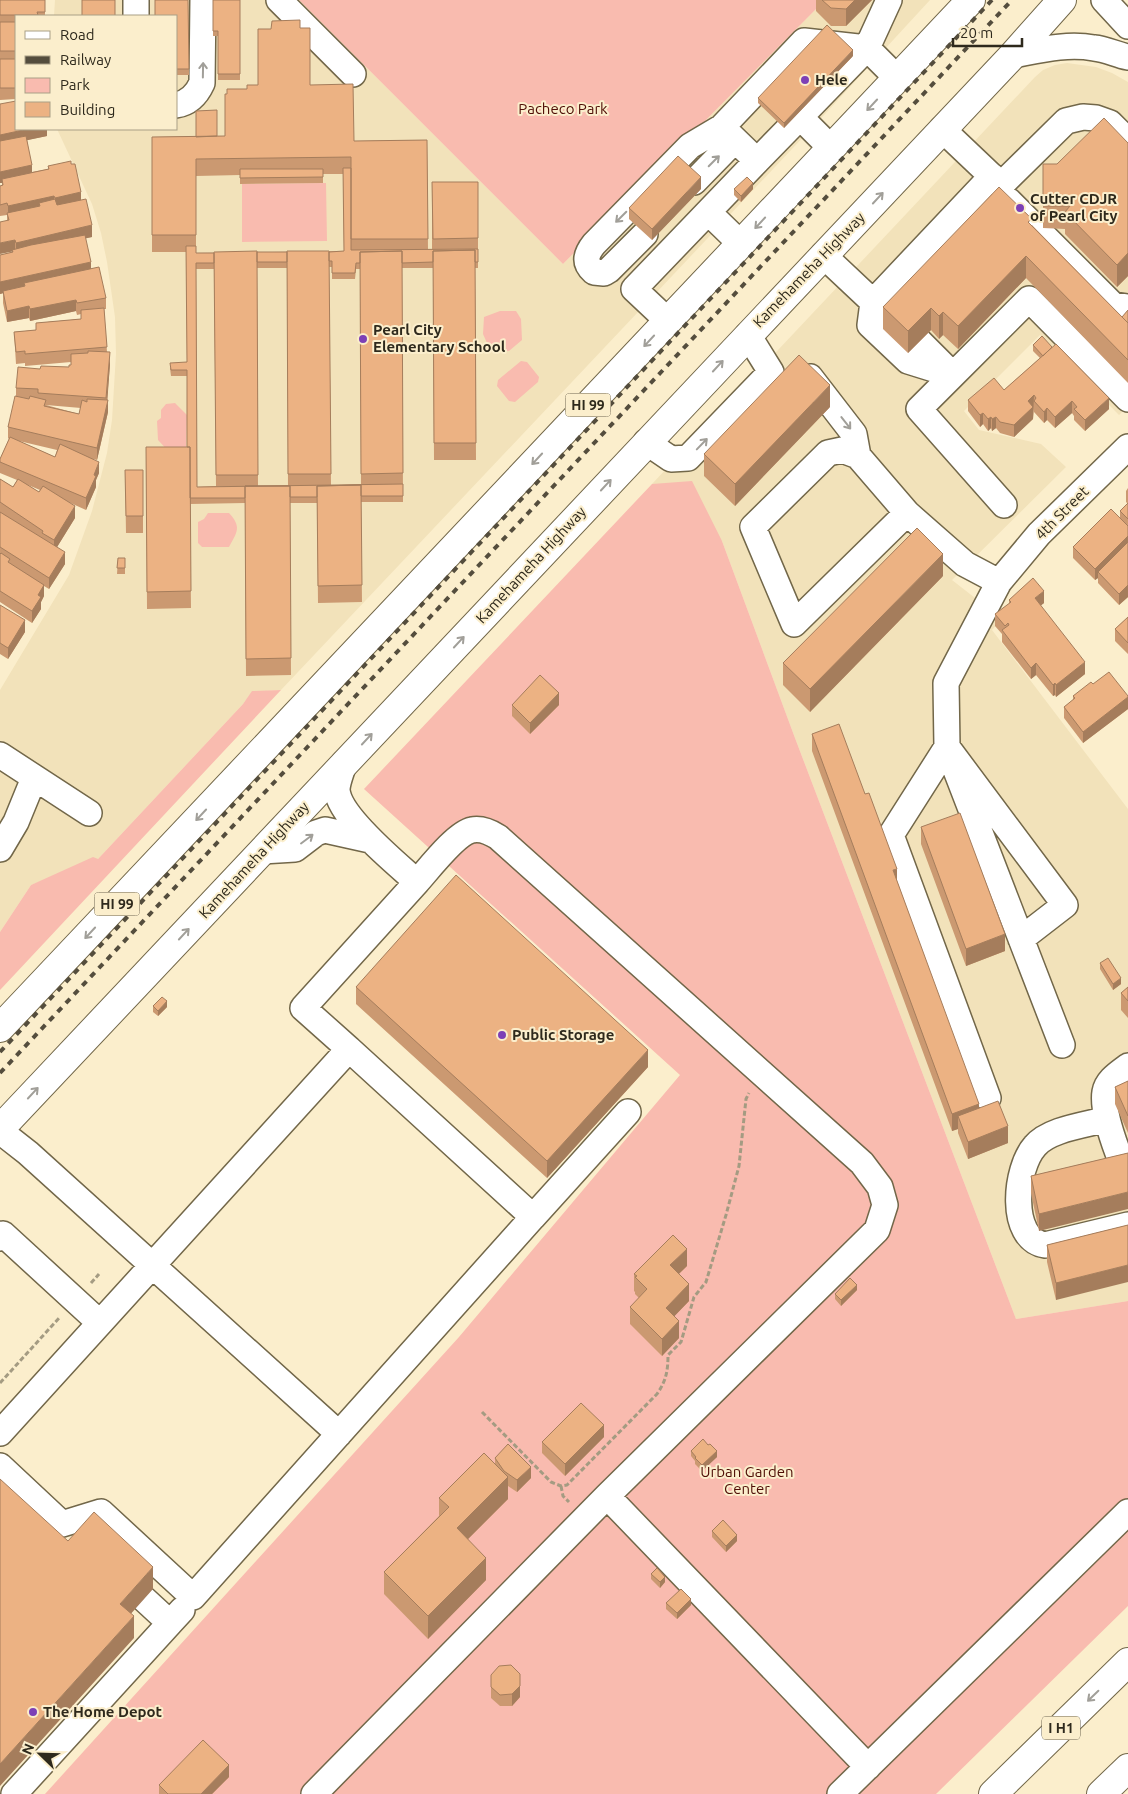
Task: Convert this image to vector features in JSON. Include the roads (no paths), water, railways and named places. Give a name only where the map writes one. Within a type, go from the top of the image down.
[{"type":"main road","points":[[941,31],[958,0]]},
{"type":"main road","name":"HI 99","points":[[0,1028],[971,0]]},
{"type":"main road","name":"Kamehameha Highway","points":[[0,1130],[646,442],[1013,55],[1062,0]]},
{"type":"main road","name":"I H1","points":[[993,1794],[1128,1662]]},
{"type":"main road","points":[[1101,1794],[1128,1768]]},
{"type":"street","points":[[136,0],[136,15]]},
{"type":"street","points":[[178,104],[190,100],[198,92],[202,83],[203,0]]},
{"type":"street","points":[[279,0],[353,74]]},
{"type":"street","points":[[668,321],[634,289],[840,72],[867,48],[889,0]]},
{"type":"street","points":[[1104,0],[1128,26]]},
{"type":"street","points":[[694,182],[729,133],[766,88],[790,63],[804,41],[867,48],[897,78]]},
{"type":"street","points":[[1013,55],[1060,46],[1078,46],[1096,48],[1128,57]]},
{"type":"street","points":[[810,105],[831,148]]},
{"type":"street","points":[[953,375],[908,361],[870,325],[873,302],[997,181],[1066,121],[1082,117],[1096,118],[1110,123],[1128,141]]},
{"type":"street","points":[[942,129],[997,181],[1009,202],[1113,305],[1128,307]]},
{"type":"street","points":[[729,133],[757,160]]},
{"type":"street","points":[[645,234],[604,273],[594,272],[586,263],[586,257],[594,244],[690,146],[729,133]]},
{"type":"street","points":[[708,212],[741,244]]},
{"type":"street","points":[[823,255],[873,302],[894,317]]},
{"type":"street","points":[[1004,504],[919,409],[1029,298],[1128,399]]},
{"type":"street","points":[[748,335],[771,372]]},
{"type":"street","points":[[919,341],[953,375]]},
{"type":"street","points":[[646,442],[671,458],[688,458],[771,372],[805,370],[854,434],[858,456]]},
{"type":"street","name":"4th Street","points":[[947,747],[946,683],[999,582],[1039,534],[1128,447]]},
{"type":"street","points":[[908,513],[794,624],[753,527],[828,453],[842,450],[858,456],[908,513],[965,564],[999,582]]},
{"type":"street","points":[[947,747],[1062,1045]]},
{"type":"street","points":[[947,747],[1065,905],[1021,938]]},
{"type":"street","points":[[947,747],[891,835],[988,1098]]},
{"type":"street","points":[[0,755],[89,813]]},
{"type":"street","points":[[344,763],[337,789],[343,807],[370,840],[417,882]]},
{"type":"street","points":[[0,849],[16,822],[34,778]]},
{"type":"street","points":[[262,851],[295,848],[316,832],[325,830],[370,840]]},
{"type":"street","points":[[314,1794],[607,1496],[877,1230],[885,1205],[880,1187],[862,1163],[498,837],[487,831],[471,830],[456,838],[303,1008],[533,1217]]},
{"type":"street","points":[[0,1433],[349,1049]]},
{"type":"street","points":[[1118,1153],[1107,1119],[1105,1091],[1113,1078],[1128,1066]]},
{"type":"street","points":[[14,1794],[170,1623],[628,1112]]},
{"type":"street","points":[[1107,1119],[1050,1134],[1035,1145],[1024,1167],[1019,1185],[1018,1199],[1025,1231],[1037,1244],[1045,1246],[1128,1225]]},
{"type":"street","points":[[0,1130],[28,1152],[152,1267],[339,1434]]},
{"type":"street","points":[[0,1238],[3,1234],[100,1323]]},
{"type":"street","points":[[0,1466],[71,1532],[101,1512],[193,1597]]},
{"type":"street","points":[[607,1496],[868,1767]]},
{"type":"street","points":[[840,1794],[1128,1512]]},
{"type":"street","points":[[144,1599],[170,1623]]},
{"type":"railway","points":[[0,1052],[992,0]]},
{"type":"railway","points":[[0,1073],[1012,0]]},
{"type":"place","name":"Hele","points":[[805,80]]},
{"type":"place","name":"Cutter CDJR of Pearl City","points":[[1020,208]]},
{"type":"place","name":"Pearl City Elementary School","points":[[363,339]]},
{"type":"place","name":"Public Storage","points":[[502,1035]]},
{"type":"place","name":"The Home Depot","points":[[33,1712]]},
{"type":"park label","name":"Pacheco Park","points":[[563,109]]},
{"type":"park label","name":"Urban Garden Center","points":[[747,1480]]}]
